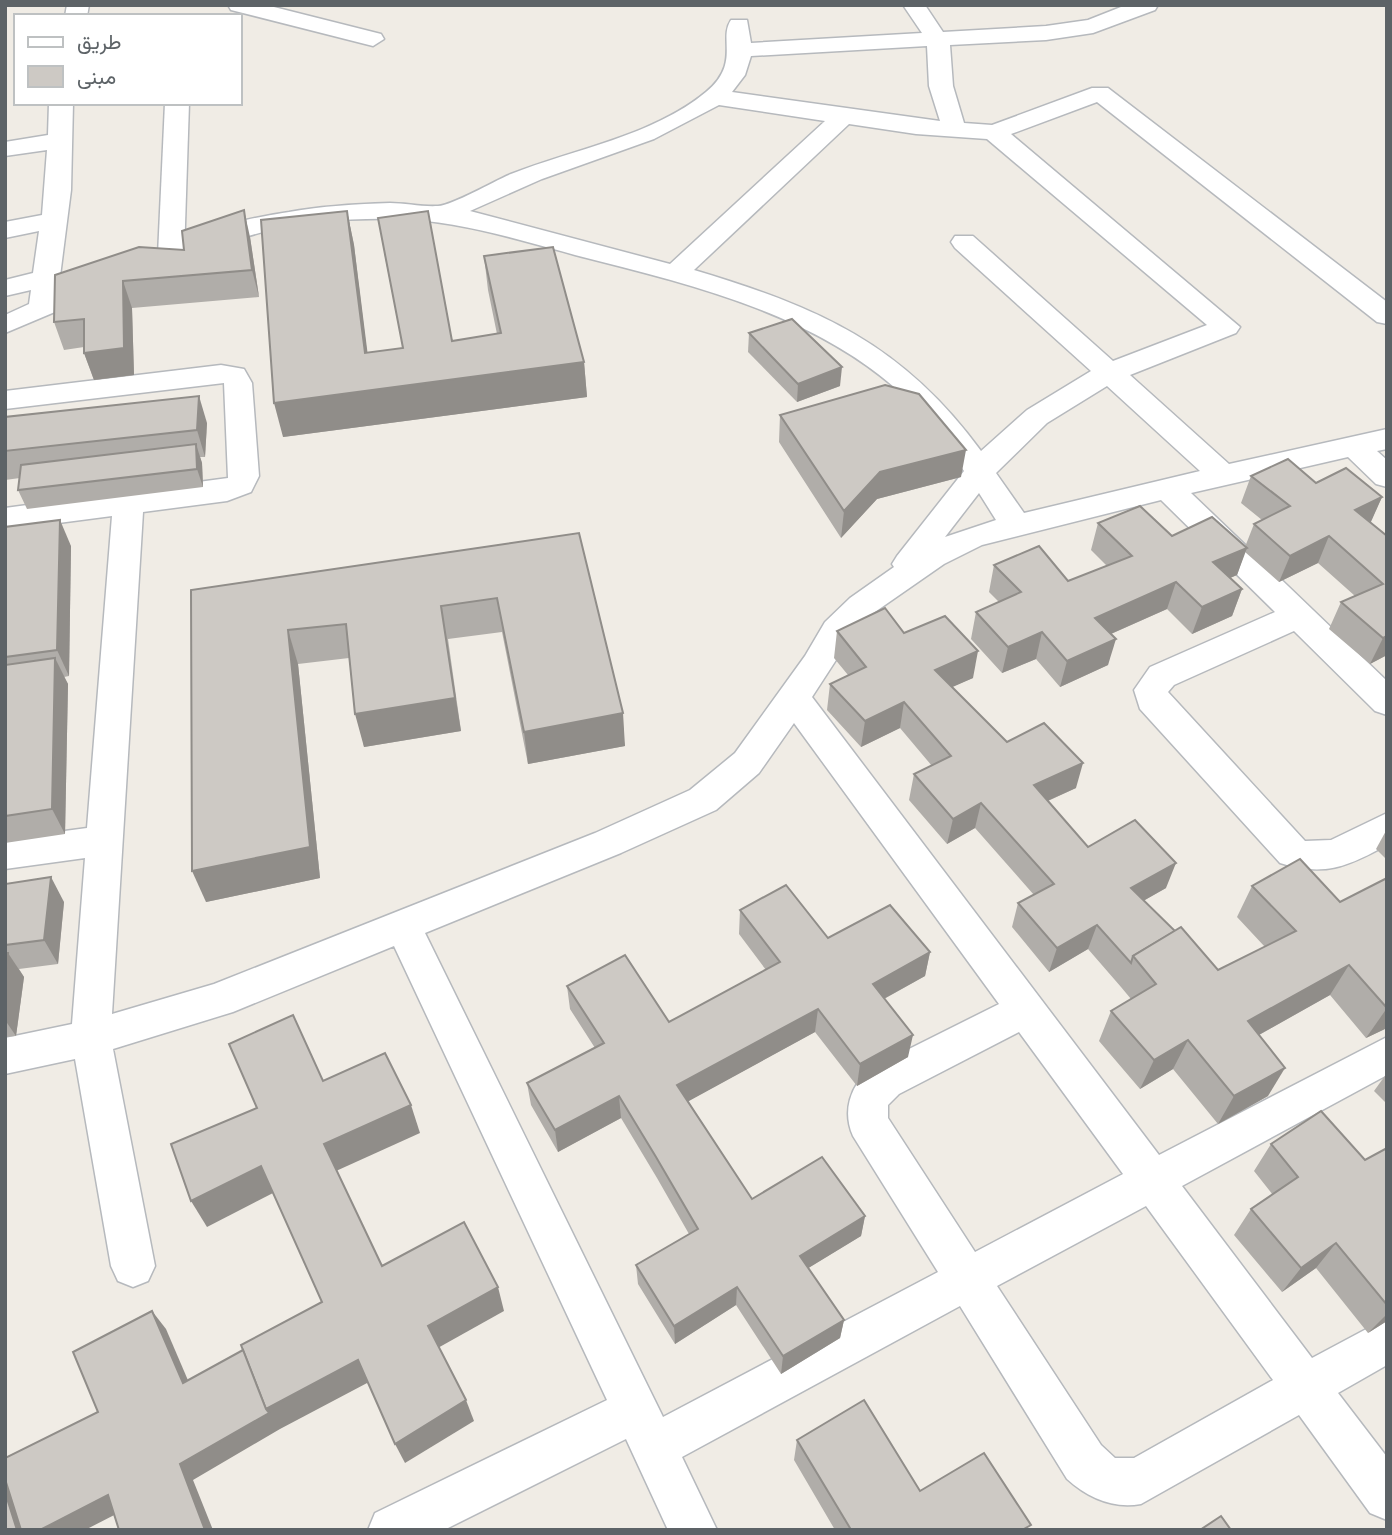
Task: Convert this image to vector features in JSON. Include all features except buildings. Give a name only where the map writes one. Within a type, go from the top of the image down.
[{"type":"street","points":[[239,5],[373,39]]},
{"type":"street","points":[[914,5],[938,41],[941,86],[956,131]]},
{"type":"street","points":[[742,50],[938,41],[1084,28],[1114,20],[1147,5]]},
{"type":"street","points":[[443,214],[516,181],[681,117],[715,97],[729,83],[742,50],[739,26]]},
{"type":"street","points":[[715,97],[844,117],[956,131],[994,132],[1100,93],[1387,316]]},
{"type":"street","points":[[42,307],[54,219],[61,105]]},
{"type":"street","points":[[149,263],[177,105]]},
{"type":"street","points":[[674,275],[844,117]]},
{"type":"street","points":[[896,580],[979,471],[1018,432],[1060,400],[1109,375],[1226,327],[994,132]]},
{"type":"street","points":[[5,149],[59,141]]},
{"type":"street","points":[[5,326],[42,307],[149,263],[229,234],[302,216],[347,211],[443,214],[674,275],[768,305],[852,343],[888,368],[933,408],[1016,526]]},
{"type":"street","points":[[5,230],[54,219]]},
{"type":"street","points":[[964,242],[1223,475]]},
{"type":"street","points":[[5,288],[45,278]]},
{"type":"street","points":[[5,400],[221,374],[234,375],[239,383],[243,481],[227,491],[5,519]]},
{"type":"street","points":[[5,1056],[90,1038],[219,1000],[608,843],[703,800],[747,763],[794,698],[837,631],[861,606],[933,556],[973,537],[1167,488],[1387,439]]},
{"type":"street","points":[[1354,446],[1387,477]]},
{"type":"street","points":[[1167,488],[1387,702]]},
{"type":"street","points":[[128,503],[90,1038],[133,1266]]},
{"type":"street","points":[[1297,616],[1162,676],[1151,690],[1152,700],[1293,852],[1318,859],[1330,857],[1387,828]]},
{"type":"street","points":[[794,698],[1387,1496]]},
{"type":"street","points":[[5,854],[104,841]]},
{"type":"street","points":[[403,926],[693,1530]]},
{"type":"street","points":[[1027,1009],[874,1089],[868,1100],[868,1123],[1084,1462],[1108,1480],[1125,1484],[1141,1480],[1387,1340]]},
{"type":"street","points":[[392,1530],[645,1428],[968,1279],[1387,1055]]}]
